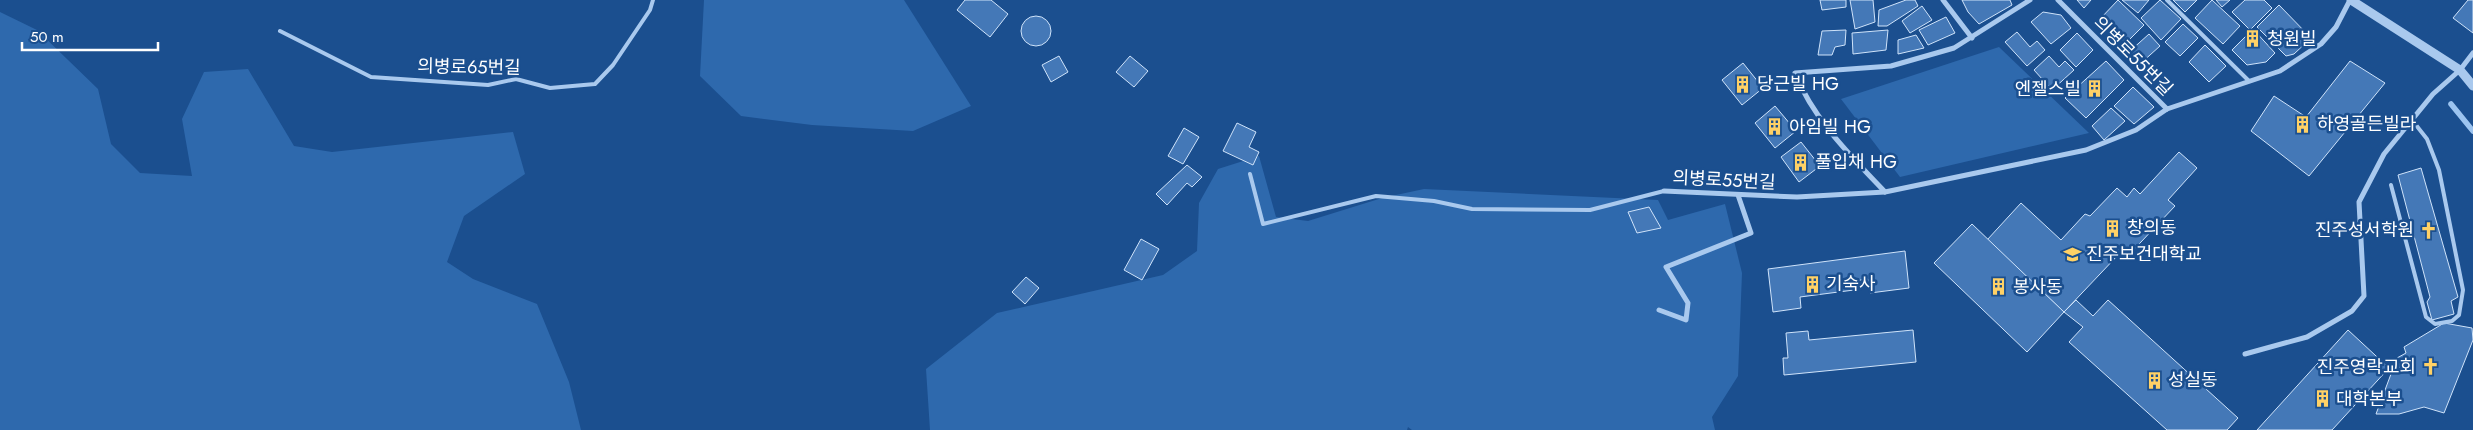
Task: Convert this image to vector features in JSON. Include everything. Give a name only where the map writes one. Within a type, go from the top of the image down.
[{"type":"street","points":[[1943,0],[1972,38]]},
{"type":"street","points":[[1885,192],[1837,142],[1800,86],[1795,72],[1891,66],[1954,48],[2030,0]]},
{"type":"street","name":"의병로55번길","points":[[2058,0],[2167,109]]},
{"type":"street","points":[[2351,0],[2460,70],[2473,86]]},
{"type":"street","name":"의병로55번길","points":[[1664,191],[1797,197],[1885,192],[2086,150],[2136,130],[2167,109],[2280,71],[2321,44],[2336,27],[2351,0]]},
{"type":"street","points":[[2245,354],[2306,337],[2352,312],[2364,296],[2359,202],[2384,154],[2433,94],[2460,70],[2473,53]]},
{"type":"street","points":[[1659,310],[1686,320],[1688,302],[1666,267],[1751,233],[1738,195]]},
{"type":"lane","name":"의병로65번길","points":[[280,31],[371,77],[488,84],[516,79],[550,88],[595,84],[613,65],[650,10],[652,0]]},
{"type":"lane","points":[[2167,0],[2249,81]]},
{"type":"lane","points":[[2391,185],[2426,317],[2435,324],[2452,321],[2459,315],[2463,290],[2439,170],[2427,139],[2412,120]]},
{"type":"lane","name":"의병로55번길","points":[[1250,174],[1263,224],[1376,196],[1434,201],[1472,209],[1590,210],[1664,191]]},
{"type":"shaded area","points":[[704,0],[904,0],[971,106],[913,131],[812,125],[741,116],[700,76]]},
{"type":"shaded area","points":[[0,12],[37,30],[98,89],[111,144],[140,173],[192,176],[182,119],[204,72],[248,69],[294,146],[332,152],[513,132],[525,174],[464,216],[447,262],[473,279],[537,304],[569,382],[581,430],[0,430]]},
{"type":"shaded area","points":[[1999,47],[2089,133],[1900,177],[1841,99]]},
{"type":"shaded area","points":[[1259,156],[1276,217],[1308,221],[1382,198],[1424,189],[1658,200],[1668,220],[1725,204],[1742,273],[1738,376],[1712,417],[1715,430],[1412,430],[1408,427],[1407,430],[930,430],[926,369],[997,313],[1163,275],[1197,251],[1199,203],[1218,169]]},
{"type":"building","points":[[965,0],[991,0],[1008,14],[990,37],[957,10]]},
{"type":"building","points":[[1820,0],[1846,0],[1846,7],[1822,10]]},
{"type":"building","points":[[1850,0],[1873,0],[1875,22],[1855,29]]},
{"type":"building","points":[[1906,0],[1915,0],[1918,6],[1887,26],[1878,26],[1879,10]]},
{"type":"building","points":[[1962,0],[2010,0],[2012,5],[1979,24],[1968,12]]},
{"type":"building","points":[[2077,0],[2091,0],[2084,8]]},
{"type":"building","points":[[2118,0],[2144,25],[2126,43],[2100,19]]},
{"type":"building","points":[[2122,0],[2149,0],[2138,13]]},
{"type":"building","points":[[2160,0],[2181,19],[2161,40],[2141,18]]},
{"type":"building","points":[[2173,0],[2197,0],[2185,12]]},
{"type":"building","points":[[2212,0],[2240,26],[2223,44],[2195,18]]},
{"type":"building","points":[[2216,0],[2230,0],[2222,7]]},
{"type":"building","points":[[2245,0],[2264,0],[2272,8],[2250,30],[2232,12]]},
{"type":"building","points":[[2468,0],[2473,0],[2473,33],[2453,18]]},
{"type":"building","points":[[2279,5],[2311,38],[2294,54],[2286,56],[2257,27]]},
{"type":"building","points":[[1922,6],[1932,20],[1910,33],[1902,21]]},
{"type":"building","points":[[2043,12],[2061,15],[2071,28],[2051,44],[2031,22]]},
{"type":"building","points":[[1036,16],[1042,17],[1050,25],[1050,37],[1042,45],[1036,46],[1030,45],[1022,37],[1021,31],[1022,25],[1030,17]]},
{"type":"building","points":[[1946,17],[1955,33],[1928,45],[1919,30]]},
{"type":"building","points":[[2183,24],[2198,38],[2180,56],[2165,42]]},
{"type":"building","name":"청원빌","points":[[2253,29],[2275,53],[2266,62],[2247,65],[2232,50]]},
{"type":"building","points":[[1846,30],[1845,45],[1835,47],[1832,55],[1818,55],[1822,31]]},
{"type":"building","points":[[1888,30],[1886,50],[1853,54],[1852,33]]},
{"type":"building","points":[[2017,32],[2030,47],[2037,41],[2045,50],[2027,66],[2005,42]]},
{"type":"building","points":[[2077,33],[2093,50],[2076,67],[2060,50]]},
{"type":"building","points":[[2149,34],[2160,46],[2140,64],[2129,52]]},
{"type":"building","points":[[1916,35],[1924,48],[1898,54],[1898,40]]},
{"type":"building","points":[[2205,45],[2226,66],[2209,82],[2189,62]]},
{"type":"building","points":[[1059,56],[1068,72],[1051,82],[1042,65]]},
{"type":"building","points":[[1130,56],[1148,71],[1134,87],[1116,72]]},
{"type":"building","points":[[2049,56],[2059,67],[2065,61],[2074,70],[2052,90],[2034,70]]},
{"type":"building","name":"엔젤스빌","points":[[2106,61],[2124,80],[2086,118],[2065,98]]},
{"type":"building","name":"하영골든빌라","points":[[2350,61],[2385,83],[2309,176],[2251,131],[2274,96],[2306,117]]},
{"type":"building","name":"당근빌 HG","points":[[1743,63],[1763,88],[1742,105],[1722,80]]},
{"type":"building","points":[[2133,87],[2154,107],[2134,124],[2114,106]]},
{"type":"building","name":"아임빌 HG","points":[[1775,106],[1796,131],[1775,148],[1755,123]]},
{"type":"building","points":[[2111,108],[2125,121],[2104,140],[2092,126]]},
{"type":"building","points":[[1237,123],[1256,132],[1249,147],[1259,152],[1253,165],[1223,151]]},
{"type":"building","points":[[1184,128],[1199,137],[1183,164],[1168,156]]},
{"type":"building","name":"풀입채 HG","points":[[1801,142],[1820,166],[1799,182],[1781,157]]},
{"type":"building","name":"창의동","points":[[2179,152],[2197,168],[2168,200],[2175,206],[2124,260],[2118,255],[2064,312],[1987,240],[2021,203],[2061,240],[2085,214],[2090,216],[2117,188],[2127,197],[2134,188],[2140,194]]},
{"type":"building","points":[[1187,165],[1202,177],[1192,187],[1187,183],[1167,205],[1156,194]]},
{"type":"building","points":[[2421,168],[2458,297],[2451,301],[2454,314],[2432,320],[2427,302],[2430,297],[2398,175]]},
{"type":"building","points":[[1649,207],[1661,228],[1637,233],[1628,212]]},
{"type":"building","name":"봉사동","points":[[1972,224],[2064,312],[2027,352],[1934,263]]},
{"type":"building","points":[[1141,239],[1159,249],[1142,280],[1124,270]]},
{"type":"building","name":"기숙사","points":[[1905,251],[1909,288],[1870,293],[1868,279],[1853,281],[1854,290],[1800,297],[1801,308],[1773,312],[1768,269]]},
{"type":"building","points":[[1026,277],[1039,288],[1025,304],[1012,292]]},
{"type":"building","name":"성실동","points":[[2076,300],[2093,316],[2108,300],[2238,418],[2227,430],[2167,430],[2069,342],[2083,327],[2064,312]]},
{"type":"building","points":[[2444,323],[2472,328],[2473,340],[2444,413],[2424,407],[2399,414],[2376,414],[2397,358],[2406,353],[2404,347]]},
{"type":"building","name":"기숙사","points":[[1913,330],[1916,362],[1784,375],[1783,358],[1788,358],[1786,333],[1808,331],[1809,340]]},
{"type":"building","name":"대학본부","points":[[2348,330],[2389,368],[2332,430],[2257,430]]},
{"type":"waterway","points":[[2451,104],[2473,131]]},
{"type":"place","name":"청원빌","points":[[2253,39]]},
{"type":"place","name":"당근빌 HG","points":[[1743,84]]},
{"type":"place","name":"엔젤스빌","points":[[2095,89]]},
{"type":"place","name":"하영골든빌라","points":[[2303,124]]},
{"type":"place","name":"아임빌 HG","points":[[1775,127]]},
{"type":"place","name":"풀입채 HG","points":[[1801,162]]},
{"type":"place","name":"창의동","points":[[2113,228]]},
{"type":"place","name":"진주성서학원","points":[[2428,230]]},
{"type":"place","name":"진주보건대학교","points":[[2072,254]]},
{"type":"place","name":"기숙사","points":[[1812,284]]},
{"type":"place","name":"봉사동","points":[[1999,287]]},
{"type":"place","name":"진주영락교회","points":[[2430,367]]},
{"type":"place","name":"성실동","points":[[2154,380]]},
{"type":"place","name":"대학본부","points":[[2322,399]]}]
